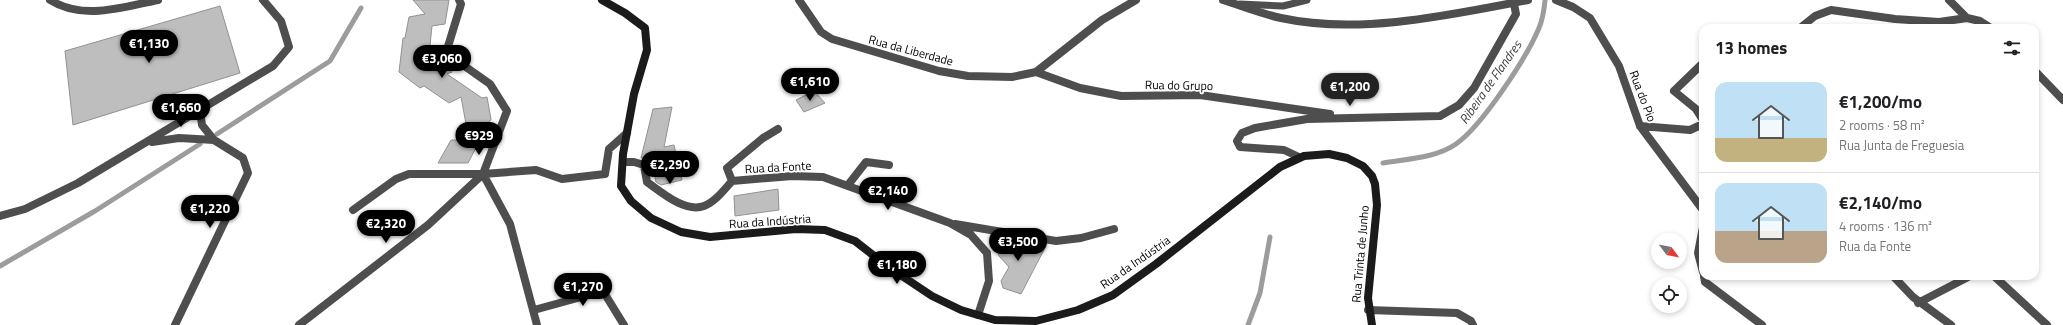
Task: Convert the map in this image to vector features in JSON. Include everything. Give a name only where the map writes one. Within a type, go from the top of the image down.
[{"type":"street","points":[[50,0],[57,6],[85,13],[158,0]]},
{"type":"street","points":[[0,216],[25,209],[78,183],[149,142],[273,66],[289,47],[285,27],[276,13],[263,0]]},
{"type":"street","points":[[299,325],[428,225],[483,174],[507,111],[490,84],[446,53],[461,4],[459,0]]},
{"type":"street","name":"Rua da Indústria","points":[[602,0],[625,13],[645,28],[647,50],[634,94],[622,162],[621,186],[627,196],[651,218],[681,232],[710,237],[796,229],[824,230],[855,241],[887,266],[932,296],[961,310],[995,320],[1036,321],[1078,310],[1113,294],[1156,264],[1280,167],[1299,157],[1317,153],[1339,155],[1362,165]]},
{"type":"street","name":"Rua da Liberdade","points":[[799,0],[821,32],[832,39],[859,48],[890,55],[938,71],[968,76],[1012,77],[1036,72]]},
{"type":"street","points":[[1036,72],[1102,20],[1136,0]]},
{"type":"street","points":[[1226,2],[1282,18],[1304,22],[1367,25],[1514,4],[1528,0]]},
{"type":"street","name":"Rua do Pio","points":[[1556,0],[1573,7],[1590,18],[1619,66],[1640,126],[1699,205]]},
{"type":"street","points":[[1949,0],[1967,18]]},
{"type":"street","points":[[1299,157],[1284,150],[1240,147],[1237,141],[1242,133],[1255,128],[1307,119],[1348,117],[1414,118],[1440,116],[1459,106],[1474,88],[1492,55],[1506,35],[1516,14],[1514,4]]},
{"type":"street","points":[[1805,24],[1815,16],[1831,10],[1895,19],[1939,22],[1967,18],[1980,21],[1985,24]]},
{"type":"street","points":[[1699,67],[1674,91],[1696,108],[1699,113]]},
{"type":"street","name":"Rua do Grupo","points":[[1036,72],[1080,88],[1121,96],[1200,95],[1348,117]]},
{"type":"street","points":[[2039,75],[2063,100]]},
{"type":"street","points":[[174,325],[248,173],[243,158],[214,140],[202,125],[200,111]]},
{"type":"street","points":[[1640,126],[1690,130],[1699,126]]},
{"type":"street","points":[[622,162],[634,162],[644,165],[647,182],[668,197],[686,205],[702,207],[718,196],[732,181],[727,168],[763,138],[778,129]]},
{"type":"street","points":[[353,210],[396,179],[410,174],[483,174],[536,170],[562,179],[605,174],[609,149],[627,133]]},
{"type":"street","points":[[149,142],[179,138],[214,140]]},
{"type":"street","points":[[848,185],[866,162],[889,165]]},
{"type":"street","name":"Rua Trinta de Junho","points":[[1362,165],[1374,179],[1377,195],[1375,237],[1368,294],[1368,310],[1372,325]]},
{"type":"street","points":[[483,174],[510,224],[537,325]]},
{"type":"street","name":"Rua da Fonte","points":[[732,181],[792,176],[822,177],[848,185],[950,223],[971,234],[988,253],[990,281],[978,315]]},
{"type":"street","name":"Rua da Fonte","points":[[950,223],[988,228],[1050,241],[1093,237],[1114,229]]},
{"type":"street","points":[[1705,280],[1705,282],[1762,325]]},
{"type":"street","points":[[1896,280],[1918,303],[1951,325]]},
{"type":"street","points":[[1918,303],[1962,280]]},
{"type":"street","points":[[1998,280],[2047,325]]},
{"type":"street","points":[[534,310],[603,291],[624,325]]},
{"type":"street","points":[[1368,310],[1457,313],[1471,321],[1473,325]]},
{"type":"lane","points":[[1226,2],[1281,5],[1301,3],[1307,0]]},
{"type":"building","points":[[413,0],[449,0],[445,24],[432,26],[429,55],[452,72],[447,74],[482,98],[487,97],[491,119],[468,163],[438,163],[451,140],[469,140],[461,97],[449,103],[424,86],[420,88],[399,72],[403,38],[405,38],[409,17],[425,14]]},
{"type":"building","points":[[220,6],[240,73],[73,125],[65,51]]},
{"type":"building","points":[[814,91],[825,103],[804,112],[796,100]]},
{"type":"building","points":[[672,107],[664,147],[674,145],[682,180],[661,185],[656,182],[651,158],[641,158],[653,109]]},
{"type":"building","points":[[778,189],[779,210],[735,216],[734,196]]},
{"type":"building","points":[[991,236],[1046,246],[1021,294],[1003,288],[1001,281],[1009,267],[999,256]]},
{"type":"waterway","name":"Ribeira de Flandres","points":[[1383,163],[1421,157],[1440,152],[1456,144],[1467,135],[1491,107],[1525,56],[1540,25],[1545,1]]},
{"type":"waterway","points":[[217,134],[330,61],[361,8]]},
{"type":"waterway","points":[[0,266],[95,211],[200,144]]},
{"type":"waterway","points":[[1248,325],[1260,293],[1270,237]]}]
